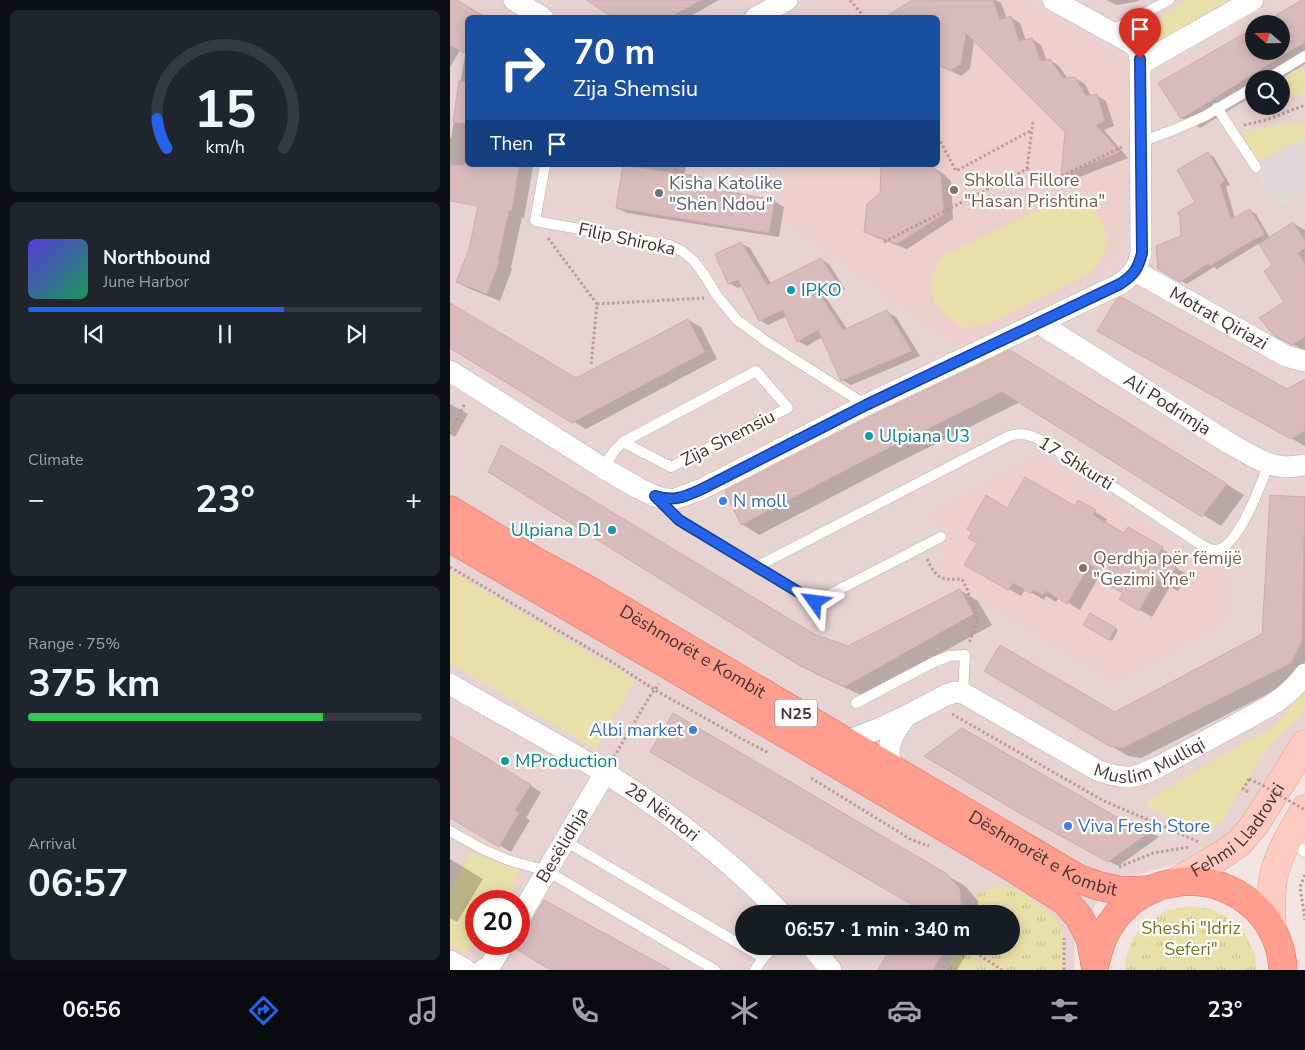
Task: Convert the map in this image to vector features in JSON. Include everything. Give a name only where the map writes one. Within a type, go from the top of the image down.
[{"type":"main road","name":"Dëshmorët e Kombit","points":[[450,510],[1079,879],[1121,891],[1149,890]]},
{"type":"main road","name":"Dëshmorët e Kombit","points":[[450,538],[1010,866],[1065,901],[1079,917],[1090,938],[1095,967]]},
{"type":"main road","name":"Fehmi Lladrovci","points":[[1178,881],[1239,843],[1256,823],[1305,744]]},
{"type":"main road","name":"Fehmi Lladrovci","points":[[1272,928],[1270,904],[1278,859],[1297,845],[1305,809]]},
{"type":"main road","points":[[1095,967],[1100,946],[1107,929],[1121,910],[1149,890],[1160,885],[1178,881],[1205,882],[1232,890],[1255,906],[1272,928],[1282,955],[1283,970]]},
{"type":"street","points":[[514,0],[538,15]]},
{"type":"street","points":[[760,15],[787,0]]},
{"type":"street","points":[[1053,0],[1131,43],[1138,49],[1140,59],[1142,253],[1136,271]]},
{"type":"street","points":[[1140,59],[1147,60],[1253,0]]},
{"type":"street","name":"Zija Shemsiu","points":[[450,371],[603,468],[655,496],[664,499],[675,499],[702,489],[866,405],[1120,284],[1136,271]]},
{"type":"street","name":"Motrat Qiriazi","points":[[1136,271],[1286,356],[1305,361]]},
{"type":"street","name":"Ali Podrimja","points":[[1038,323],[1248,454],[1283,467],[1305,465]]},
{"type":"street","name":"Muslim Mulliqi","points":[[963,693],[1097,770],[1113,776],[1128,778],[1146,773],[1162,765],[1268,707],[1285,696],[1299,683],[1305,674]]},
{"type":"street","name":"28 Nëntori","points":[[450,684],[605,773],[666,814],[720,856],[773,905]]},
{"type":"street","points":[[845,742],[906,716],[946,695],[955,692],[963,693]]},
{"type":"street","points":[[897,773],[889,754],[890,744],[897,727],[906,716]]},
{"type":"street","name":"Besëlidhja","points":[[530,900],[605,773]]},
{"type":"street","points":[[490,969],[497,955]]},
{"type":"street","points":[[818,955],[831,970]]},
{"type":"street","points":[[450,961],[466,970]]},
{"type":"lane","points":[[1110,32],[1169,0]]},
{"type":"lane","points":[[1282,70],[1305,56]]},
{"type":"lane","points":[[1141,138],[1176,129],[1205,116],[1245,92]]},
{"type":"lane","points":[[1217,108],[1256,167]]},
{"type":"lane","points":[[535,221],[545,167]]},
{"type":"lane","name":"Filip Shiroka","points":[[535,221],[669,244],[682,251],[694,261],[718,297],[737,320],[767,342],[866,405]]},
{"type":"lane","name":"Zija Shemsiu","points":[[603,468],[623,442],[756,370],[788,408],[671,467],[623,442]]},
{"type":"lane","name":"17 Shkurti","points":[[756,567],[1010,436],[1018,434],[1026,434],[1042,441],[1200,544],[1214,550],[1223,548],[1242,524],[1251,508],[1269,463]]},
{"type":"lane","points":[[655,496],[679,520],[815,602],[941,537]]},
{"type":"lane","points":[[856,703],[949,656],[965,655],[963,693]]},
{"type":"lane","points":[[450,831],[484,850],[508,860],[547,871],[714,970]]},
{"type":"lane","points":[[565,841],[763,958]]},
{"type":"lane","points":[[755,970],[766,955]]},
{"type":"path","points":[[850,0],[862,15]]},
{"type":"path","points":[[1228,124],[1246,125],[1305,106]]},
{"type":"path","points":[[1027,169],[1033,122]]},
{"type":"path","points":[[940,141],[956,171],[1032,130]]},
{"type":"path","points":[[1027,169],[1049,182],[1141,138]]},
{"type":"path","points":[[884,242],[1027,169]]},
{"type":"path","points":[[535,221],[597,304],[591,366]]},
{"type":"path","points":[[597,304],[718,297]]},
{"type":"path","points":[[450,434],[474,386]]},
{"type":"path","points":[[920,547],[934,573],[944,580],[962,579],[967,589],[978,620],[965,655]]},
{"type":"path","points":[[605,773],[650,696],[672,667]]},
{"type":"path","points":[[948,711],[1102,800],[1204,844],[1153,853],[1116,869]]},
{"type":"path","points":[[1255,796],[1243,789],[1249,779],[1305,809]]},
{"type":"path","points":[[1258,790],[1262,785]]},
{"type":"path","points":[[1305,875],[1300,888],[1305,920]]},
{"type":"path","points":[[1062,932],[1064,938],[1064,970]]},
{"type":"path","points":[[979,955],[1002,970]]},
{"type":"shaded area","points":[[450,0],[1305,0],[1305,731],[1227,841],[1180,863],[1114,881],[1075,932],[1074,970],[450,970]]},
{"type":"shaded area","name":"Shkolla Fillore \"Hasan Prishtina\"","points":[[830,0],[1023,0],[1131,63],[1130,144],[1122,241],[1114,258],[1092,279],[962,345],[929,326],[780,216],[786,167],[940,167],[940,15],[804,15]]},
{"type":"shaded area","points":[[1305,137],[1305,146],[1302,153],[1305,154],[1305,192],[1276,209],[1253,169]]},
{"type":"shaded area","name":"Qerdhja për fëmijë \"Gezimi Yne\"","points":[[1038,455],[1204,563],[1226,565],[1228,618],[1116,682],[940,572],[949,528],[927,516]]},
{"type":"green space","points":[[1185,0],[1227,0],[1148,50],[1135,36]]},
{"type":"green space","points":[[1305,67],[1305,94],[1290,98],[1290,75]]},
{"type":"green space","points":[[1292,123],[1305,123],[1305,137],[1257,160],[1249,148],[1243,131]]},
{"type":"green space","points":[[1062,199],[1094,209],[1103,221],[1107,240],[1103,255],[1095,268],[1087,275],[980,326],[964,328],[955,323],[941,310],[933,295],[933,277],[940,262],[947,254]]},
{"type":"green space","points":[[450,571],[635,680],[595,749],[450,663]]},
{"type":"green space","points":[[1305,684],[1305,707],[1300,716],[1268,747],[1223,819],[1206,832],[1188,829],[1143,803],[1273,727],[1288,711]]},
{"type":"green space","points":[[470,853],[521,870],[511,890],[465,890],[464,953],[450,946],[450,892]]},
{"type":"green space","points":[[998,886],[1018,890],[1054,917],[1061,927],[1064,938],[1064,970],[946,970],[956,955],[1020,955],[1020,905],[977,905],[978,894]]},
{"type":"green space","name":"Sheshi \"Idriz Seferi\"","points":[[1190,906],[1211,909],[1231,919],[1245,934],[1255,954],[1257,970],[1125,970],[1126,958],[1134,937],[1149,921],[1168,910]]},
{"type":"building","points":[[450,0],[457,0],[482,15],[465,15],[465,53],[450,45]]},
{"type":"building","points":[[586,0],[701,0],[674,15],[609,15]]},
{"type":"building","points":[[912,0],[993,0],[1000,20],[1011,16],[1019,41],[1032,38],[1041,61],[1050,59],[1063,78],[1075,77],[1086,96],[1097,94],[1105,121],[1096,125],[1120,152],[1061,176],[1065,132],[966,33],[961,64],[951,71],[940,66],[940,15],[889,15]]},
{"type":"building","points":[[1305,0],[1305,42],[1290,51],[1290,15],[1276,15]]},
{"type":"building","points":[[1245,33],[1245,60],[1276,60],[1260,70],[1245,70],[1245,79],[1181,119],[1158,83]]},
{"type":"building","points":[[459,81],[465,82],[465,124],[453,122]]},
{"type":"building","points":[[1208,152],[1225,181],[1220,184],[1231,219],[1250,209],[1265,234],[1210,266],[1208,264],[1180,282],[1158,269],[1156,246],[1181,236],[1178,212],[1195,202],[1177,170]]},
{"type":"building","points":[[450,165],[465,165],[465,167],[519,167],[512,211],[509,211],[498,260],[500,261],[487,294],[456,282],[469,249],[478,206],[450,201]]},
{"type":"building","points":[[623,167],[636,167],[702,177],[701,187],[775,200],[769,233],[616,208]]},
{"type":"building","points":[[881,167],[932,167],[941,175],[944,214],[897,244],[864,232],[867,204],[880,193]]},
{"type":"building","points":[[1293,222],[1305,240],[1305,248],[1298,253],[1305,264],[1305,337],[1292,345],[1275,336],[1259,318],[1284,302],[1264,271],[1272,265],[1259,244]]},
{"type":"building","points":[[741,242],[767,285],[821,258],[838,284],[819,293],[843,330],[887,310],[912,351],[841,381],[818,330],[797,342],[783,310],[759,321],[738,280],[728,284],[715,254]]},
{"type":"building","points":[[1121,297],[1287,389],[1305,379],[1305,431],[1291,439],[1097,331],[1116,300]]},
{"type":"building","points":[[450,303],[576,378],[688,319],[705,352],[572,423],[450,348]]},
{"type":"building","name":"Ulpiana U3","points":[[1010,350],[1227,484],[1202,517],[1002,392],[871,457],[741,525],[725,491],[872,416]]},
{"type":"building","name":"Ulpiana D1","points":[[501,445],[816,635],[848,646],[960,589],[974,614],[844,687],[797,664],[488,472]]},
{"type":"building","points":[[1025,477],[1075,506],[1078,500],[1096,510],[1093,515],[1124,533],[1128,527],[1163,547],[1157,556],[1176,567],[1165,585],[1157,580],[1139,611],[1119,599],[1123,593],[1111,587],[1115,580],[1090,565],[1067,604],[1046,591],[1043,595],[1033,590],[1031,594],[1013,583],[1008,590],[964,565],[977,543],[968,538],[972,532],[967,529],[986,495],[1007,508]]},
{"type":"building","points":[[1270,495],[1305,497],[1302,641],[1291,663],[1123,748],[1109,746],[984,671],[1000,645],[1115,712],[1262,634]]},
{"type":"building","points":[[1090,613],[1116,628],[1109,640],[1083,625]]},
{"type":"building","points":[[673,713],[947,874],[960,889],[961,905],[913,905],[650,752]]},
{"type":"building","points":[[962,728],[1115,816],[1151,831],[1108,862],[1021,814],[924,756]]},
{"type":"building","points":[[450,736],[531,785],[515,810],[519,813],[499,847],[450,818]]},
{"type":"building","points":[[544,900],[671,970],[551,970],[526,955],[530,955],[530,924]]},
{"type":"building","points":[[887,955],[942,955],[933,970],[878,970]]},
{"type":"place","name":"Shkolla Fillore \"Hasan Prishtina\"","points":[[954,190]]},
{"type":"place","name":"Kisha Katolike \"Shën Ndou\"","points":[[659,193]]},
{"type":"place","name":"IPKO","points":[[791,290]]},
{"type":"place","name":"Ulpiana U3","points":[[869,436]]},
{"type":"place","name":"N moll","points":[[723,501]]},
{"type":"place","name":"Ulpiana D1","points":[[612,530]]},
{"type":"place","name":"Qerdhja për fëmijë \"Gezimi Yne\"","points":[[1083,568]]},
{"type":"place","name":"Albi market","points":[[693,730]]},
{"type":"place","name":"MProduction","points":[[505,761]]},
{"type":"place","name":"Viva Fresh Store","points":[[1068,826]]},
{"type":"route","points":[[815,602],[679,520],[655,496],[664,499],[675,499],[702,489],[866,405],[1129,278],[1136,271],[1142,253],[1140,59]]}]
